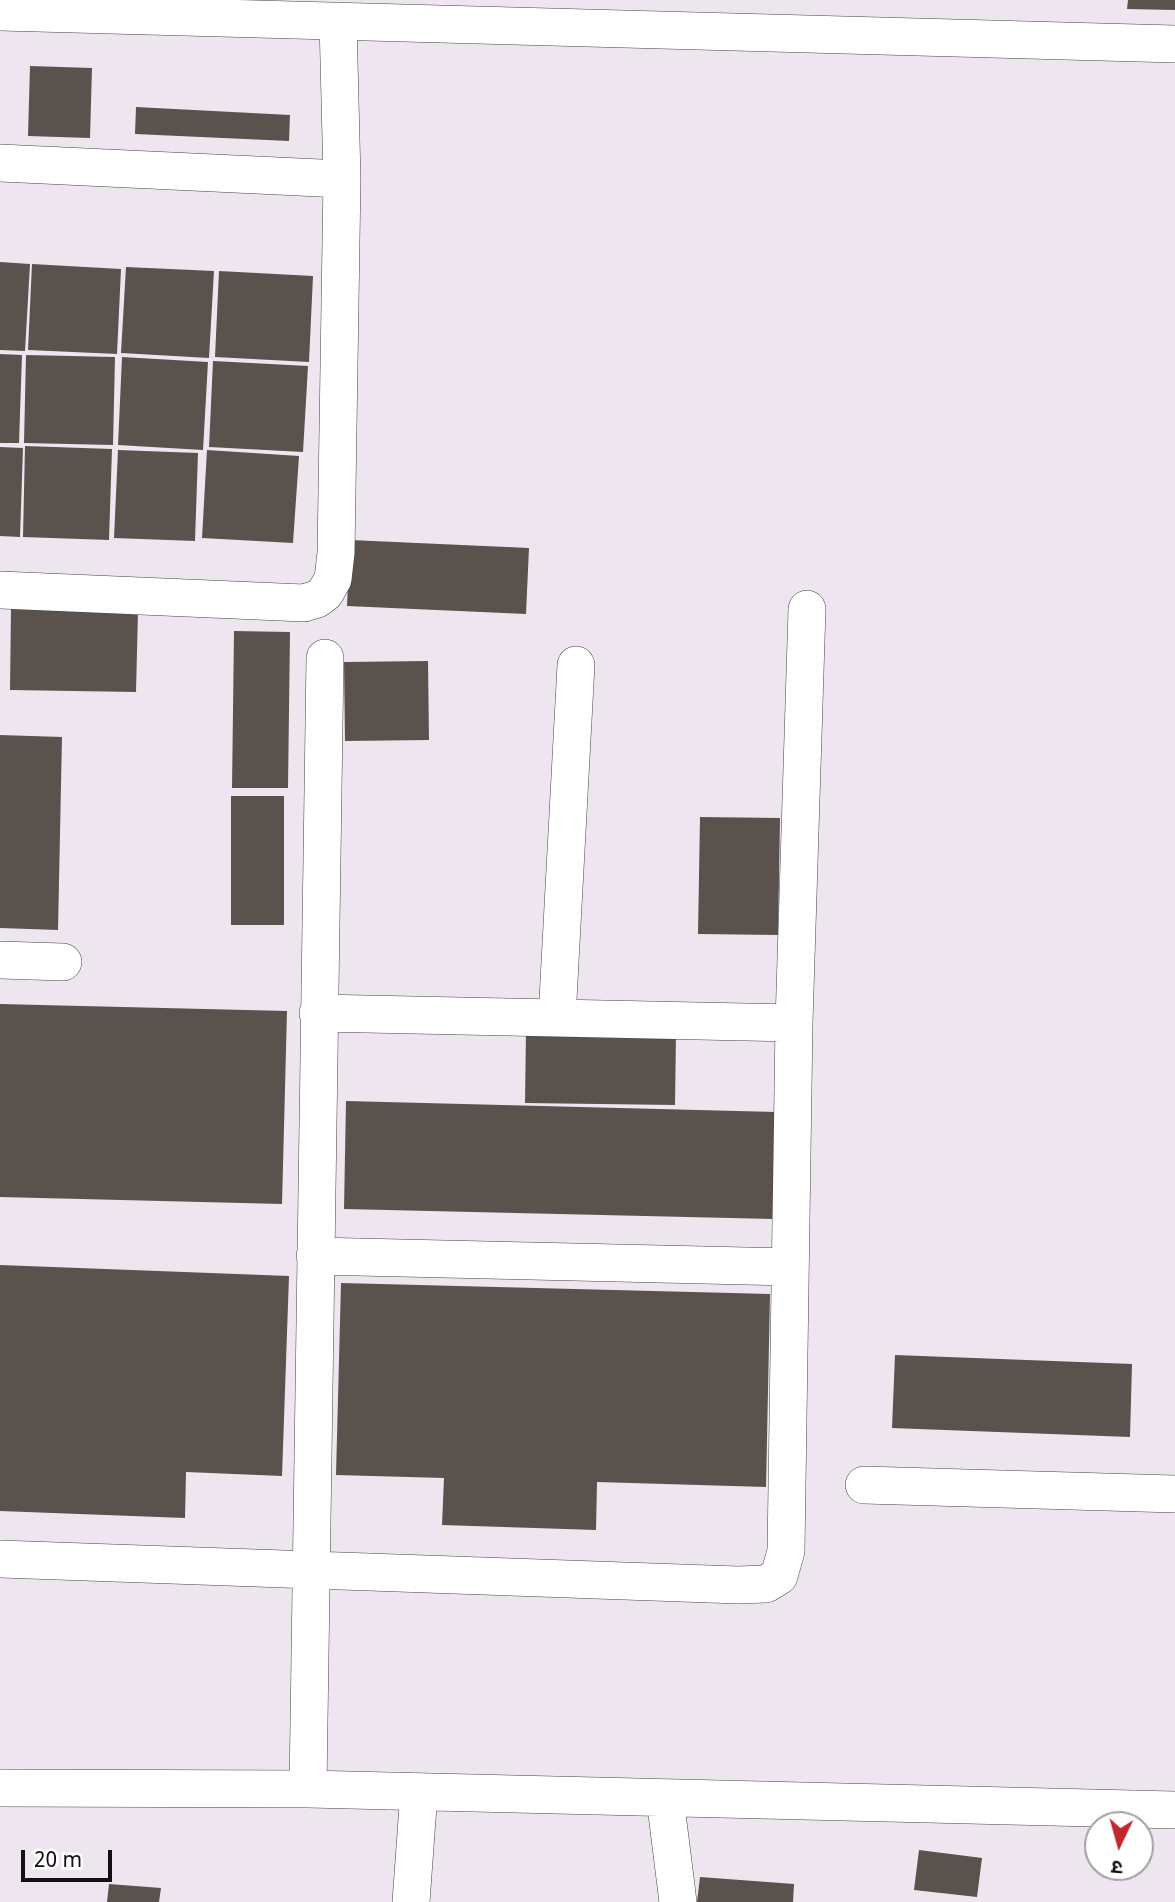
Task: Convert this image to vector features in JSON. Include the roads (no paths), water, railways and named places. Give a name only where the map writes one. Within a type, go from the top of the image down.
[{"type":"street","points":[[0,12],[60,7],[338,21],[1175,44]]},
{"type":"street","points":[[0,590],[304,603],[325,593],[333,579],[336,553],[342,178],[338,21]]},
{"type":"street","points":[[0,163],[342,178]]},
{"type":"street","points":[[0,1559],[738,1585],[766,1584],[779,1576],[786,1551],[794,1023],[807,609]]},
{"type":"street","points":[[309,1789],[325,658]]},
{"type":"street","points":[[557,1018],[576,665]]},
{"type":"street","points":[[0,960],[62,962]]},
{"type":"street","points":[[318,1013],[794,1023]]},
{"type":"street","points":[[315,1256],[790,1267]]},
{"type":"street","points":[[863,1485],[1175,1494]]},
{"type":"street","points":[[0,1788],[309,1789],[1175,1810]]},
{"type":"street","points":[[411,1902],[419,1792]]},
{"type":"street","points":[[665,1798],[677,1902]]}]
